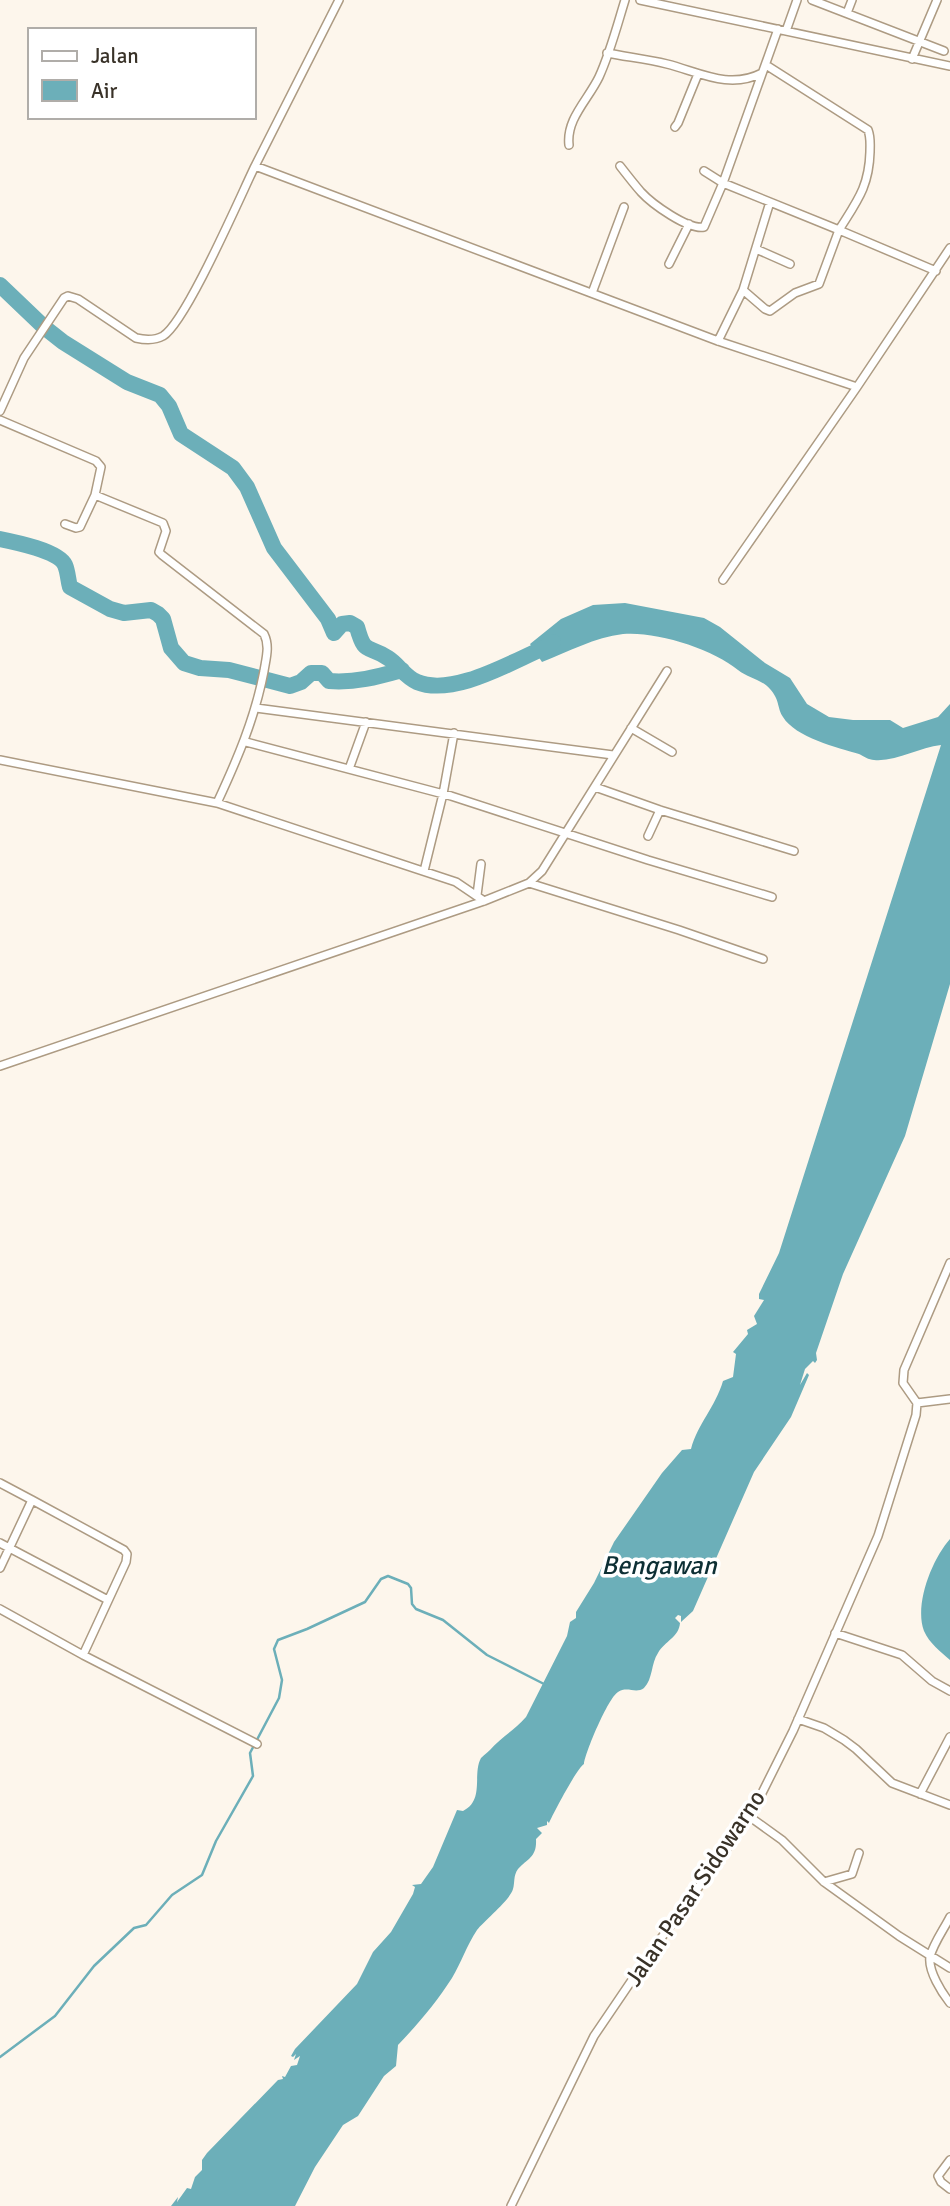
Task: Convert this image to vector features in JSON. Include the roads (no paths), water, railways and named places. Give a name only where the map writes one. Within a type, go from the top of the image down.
[{"type":"street","points":[[0,411],[23,358],[64,298],[72,296],[136,338],[146,340],[164,336],[175,324],[339,0]]},
{"type":"street","points":[[569,145],[574,117],[600,75],[625,0]]},
{"type":"street","points":[[640,0],[950,66]]},
{"type":"street","points":[[620,166],[642,194],[665,211],[696,228],[704,227],[723,183],[764,69],[797,0]]},
{"type":"street","points":[[812,0],[944,51]]},
{"type":"street","points":[[847,13],[852,0]]},
{"type":"street","points":[[912,60],[937,0]]},
{"type":"street","points":[[607,54],[666,64],[730,81],[754,77],[764,69]]},
{"type":"street","points":[[743,290],[770,311],[795,293],[819,284],[839,230],[868,180],[871,165],[871,136],[868,130],[764,69]]},
{"type":"street","points":[[675,127],[698,74]]},
{"type":"street","points":[[256,166],[718,341],[857,387]]},
{"type":"street","points":[[704,172],[723,183],[936,271]]},
{"type":"street","points":[[718,341],[743,290],[770,202]]},
{"type":"street","points":[[592,293],[624,207]]},
{"type":"street","points":[[669,264],[689,224]]},
{"type":"street","points":[[723,580],[950,248]]},
{"type":"street","points":[[756,249],[790,264]]},
{"type":"street","points":[[0,420],[96,461],[100,467],[95,495],[80,527],[65,524]]},
{"type":"street","points":[[95,495],[163,523],[166,531],[159,552],[264,634],[267,649],[256,708],[246,742],[217,803]]},
{"type":"street","points":[[0,1066],[484,901],[529,883],[542,871],[667,671]]},
{"type":"street","points":[[256,708],[613,755]]},
{"type":"street","points":[[349,769],[366,722]]},
{"type":"street","points":[[631,728],[672,752]]},
{"type":"street","points":[[424,871],[443,794],[454,733]]},
{"type":"street","points":[[246,742],[443,794],[772,897]]},
{"type":"street","points":[[0,760],[217,803],[456,882],[484,901]]},
{"type":"street","points":[[595,787],[794,851]]},
{"type":"street","points":[[648,835],[660,810]]},
{"type":"street","points":[[477,895],[481,864]]},
{"type":"street","points":[[529,883],[763,959]]},
{"type":"street","points":[[950,1263],[904,1370],[904,1383],[917,1403],[950,1399]]},
{"type":"street","name":"Jalan Pasar Sidowarno","points":[[511,2206],[594,2036],[651,1952],[750,1817],[798,1719],[878,1536],[916,1415],[917,1403]]},
{"type":"street","points":[[0,1483],[127,1553],[126,1562],[83,1655]]},
{"type":"street","points":[[0,1568],[32,1500]]},
{"type":"street","points":[[0,1543],[108,1600]]},
{"type":"street","points":[[0,1609],[83,1655],[257,1744]]},
{"type":"street","points":[[835,1633],[902,1655],[932,1681],[950,1691]]},
{"type":"street","points":[[798,1719],[834,1734],[856,1749],[892,1783],[950,1805]]},
{"type":"street","points":[[920,1794],[950,1737]]},
{"type":"street","points":[[750,1817],[782,1840],[824,1882],[930,1958],[950,1968]]},
{"type":"street","points":[[824,1882],[852,1874],[859,1853]]},
{"type":"street","points":[[950,1917],[930,1958],[943,1994],[950,2003]]},
{"type":"street","points":[[950,2160],[938,2176],[950,2189]]},
{"type":"water","name":"Bengawan","points":[[625,603],[704,618],[790,678],[807,704],[829,717],[890,720],[903,728],[938,717],[950,704],[950,984],[905,1136],[843,1274],[816,1353],[817,1360],[805,1369],[800,1385],[807,1373],[809,1375],[791,1417],[754,1472],[693,1611],[681,1622],[681,1616],[675,1618],[680,1623],[679,1628],[658,1653],[647,1684],[641,1690],[621,1690],[614,1696],[598,1726],[584,1764],[549,1823],[547,1821],[547,1825],[537,1828],[542,1833],[536,1839],[533,1854],[516,1872],[511,1894],[477,1930],[446,1987],[398,2045],[396,2066],[384,2076],[358,2116],[343,2125],[315,2167],[295,2206],[171,2206],[187,2188],[191,2189],[195,2177],[202,2170],[202,2160],[207,2153],[278,2080],[283,2079],[282,2076],[285,2077],[291,2066],[297,2065],[300,2056],[294,2060],[296,2054],[291,2056],[295,2049],[357,1984],[373,1952],[391,1932],[413,1894],[415,1887],[412,1885],[421,1884],[433,1867],[457,1810],[463,1811],[474,1800],[481,1758],[526,1717],[567,1636],[570,1622],[576,1618],[576,1612],[614,1542],[662,1473],[682,1450],[691,1449],[723,1381],[733,1377],[736,1354],[733,1352],[748,1334],[747,1330],[757,1324],[754,1316],[764,1300],[759,1299],[759,1294],[779,1253],[941,745],[891,759],[874,760],[818,741],[789,724],[781,714],[773,693],[763,683],[714,655],[684,643],[651,635],[623,634],[592,642],[542,662],[530,644],[561,619],[593,605]]},
{"type":"water","points":[[950,1539],[950,1660],[926,1635],[921,1608],[931,1570]]},
{"type":"waterway","points":[[0,285],[63,342],[127,382],[160,395],[169,406],[181,434],[233,468],[247,487],[274,548],[328,619],[334,633],[342,624],[350,623],[357,627],[365,646],[388,658],[413,680],[431,685],[447,685],[482,676],[553,642]]},
{"type":"waterway","points":[[0,539],[54,555],[65,565],[70,587],[110,609],[124,613],[151,610],[158,614],[163,619],[171,648],[184,663],[200,668],[229,670],[290,686],[301,682],[311,673],[322,673],[329,681],[348,681],[402,670]]},
{"type":"waterway","points":[[0,2057],[55,2016],[94,1966],[134,1928],[146,1925],[172,1895],[202,1875],[216,1841],[253,1776],[250,1753],[279,1698],[282,1680],[274,1649],[278,1640],[365,1602],[381,1579],[388,1576],[408,1584],[411,1588],[412,1604],[416,1609],[443,1620],[487,1655],[544,1684]]}]
